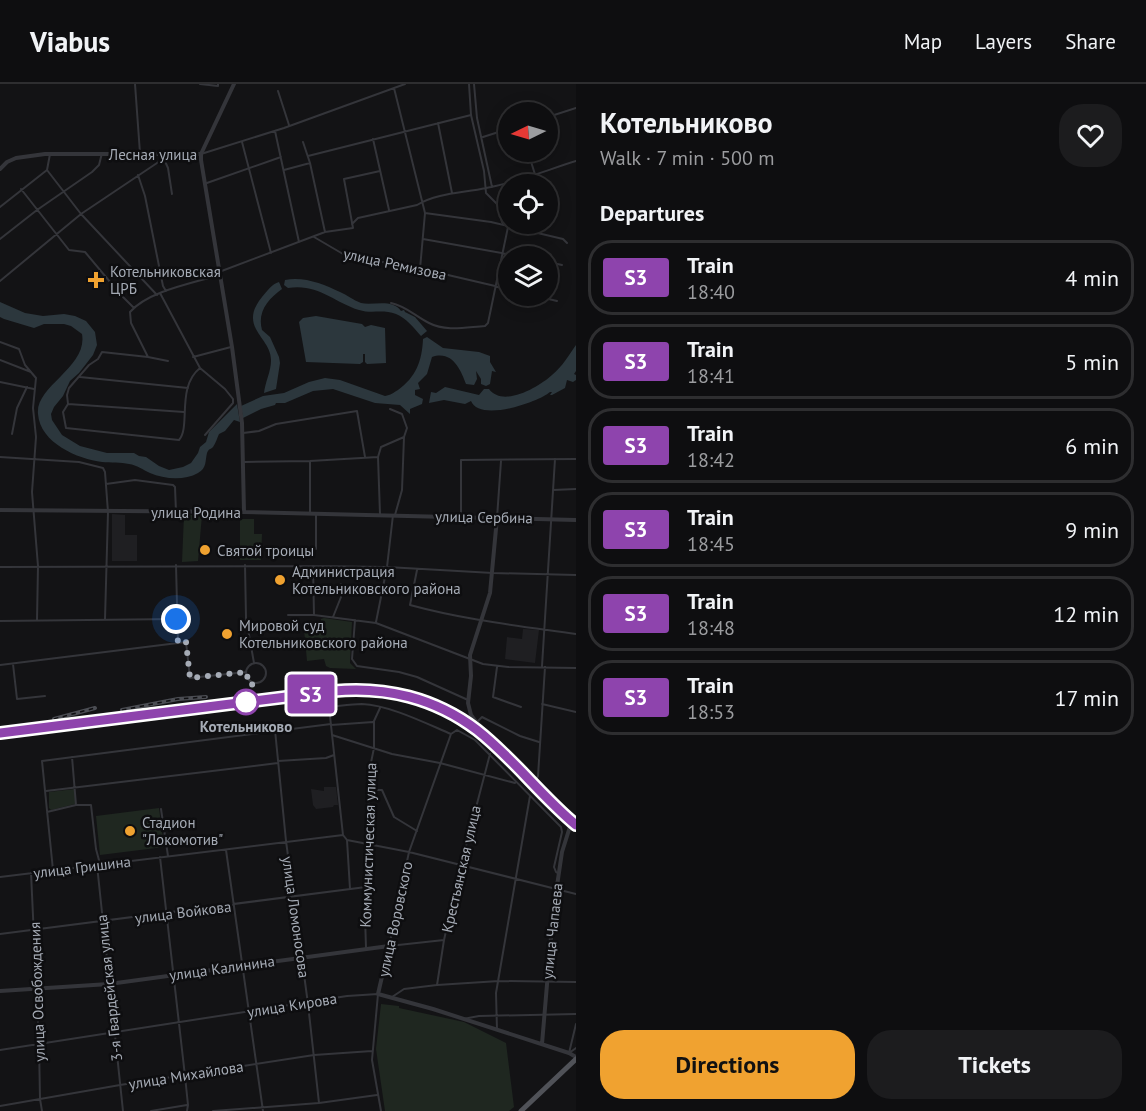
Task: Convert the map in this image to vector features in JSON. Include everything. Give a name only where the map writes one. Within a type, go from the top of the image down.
[{"type":"main road","points":[[521,1111],[576,1058]]},
{"type":"street","points":[[135,84],[140,153]]},
{"type":"street","points":[[200,84],[218,85]]},
{"type":"street","points":[[234,84],[201,154],[242,423],[244,512]]},
{"type":"street","name":"Лесная улица","points":[[0,169],[7,162],[16,158],[50,153],[201,154],[275,131],[405,84]]},
{"type":"street","points":[[469,84],[471,115],[484,171],[485,189],[487,196],[498,208]]},
{"type":"street","points":[[474,84],[481,137],[492,187]]},
{"type":"street","points":[[394,88],[425,213],[420,269]]},
{"type":"street","points":[[278,91],[289,125]]},
{"type":"street","points":[[558,114],[576,108]]},
{"type":"street","points":[[308,156],[471,115]]},
{"type":"street","points":[[438,123],[453,193]]},
{"type":"street","points":[[275,131],[299,242]]},
{"type":"street","points":[[481,137],[498,132]]},
{"type":"street","points":[[373,140],[389,211]]},
{"type":"street","points":[[242,142],[271,253]]},
{"type":"street","points":[[303,142],[310,163],[325,232]]},
{"type":"street","points":[[0,207],[47,170],[50,153]]},
{"type":"street","points":[[0,238],[92,172],[99,165],[102,153]]},
{"type":"street","points":[[0,281],[81,214],[163,159],[165,153]]},
{"type":"street","points":[[204,184],[281,157]]},
{"type":"street","points":[[163,159],[168,168],[172,194]]},
{"type":"street","points":[[531,162],[535,174],[576,161]]},
{"type":"street","points":[[284,170],[310,163]]},
{"type":"street","points":[[47,170],[81,214],[159,294],[200,368],[225,388],[234,401],[205,435]]},
{"type":"street","points":[[148,357],[131,323],[130,312],[134,308],[166,291],[220,273],[325,232],[353,228],[344,179],[380,171]]},
{"type":"street","points":[[138,175],[145,196],[163,286],[166,291]]},
{"type":"street","points":[[352,224],[358,218],[453,193],[498,185]]},
{"type":"street","points":[[21,189],[69,250],[85,252],[134,308]]},
{"type":"street","points":[[425,213],[498,225]]},
{"type":"street","points":[[540,234],[563,239],[567,243]]},
{"type":"street","name":"улица Ремизова","points":[[314,237],[343,254],[498,287]]},
{"type":"street","points":[[423,239],[498,252]]},
{"type":"street","points":[[558,264],[562,265]]},
{"type":"street","points":[[391,303],[442,328],[485,326],[489,322],[498,272]]},
{"type":"street","points":[[0,342],[19,349],[25,365],[36,378],[33,408],[36,437],[33,458],[33,511],[38,566],[37,620]]},
{"type":"street","points":[[193,357],[232,347]]},
{"type":"street","points":[[168,361],[102,352],[98,359],[89,364],[68,392],[68,404],[63,412],[66,428],[181,439],[188,388],[192,375],[200,368]]},
{"type":"street","points":[[0,360],[31,372]]},
{"type":"street","points":[[79,377],[188,388]]},
{"type":"street","points":[[0,382],[34,388]]},
{"type":"street","points":[[12,434],[17,408],[27,387]]},
{"type":"street","points":[[68,404],[184,412]]},
{"type":"street","points":[[376,623],[394,515],[402,490],[404,437],[407,428],[404,416],[390,409]]},
{"type":"street","points":[[243,433],[262,430],[276,424],[356,411],[359,413],[365,458]]},
{"type":"street","points":[[380,515],[378,457],[381,447],[404,437]]},
{"type":"street","points":[[0,457],[79,462],[103,468],[108,512],[105,619]]},
{"type":"street","points":[[243,462],[378,457]]},
{"type":"street","points":[[536,780],[555,459]]},
{"type":"street","points":[[461,517],[461,460],[576,459]]},
{"type":"street","points":[[501,460],[493,573],[488,602],[474,638],[470,661],[468,700],[471,716],[574,818]]},
{"type":"street","points":[[310,461],[310,514]]},
{"type":"street","points":[[106,484],[135,480],[173,485],[176,512]]},
{"type":"street","points":[[553,490],[576,489]]},
{"type":"street","name":"улица Родина","points":[[0,510],[394,515]]},
{"type":"street","points":[[316,514],[316,549]]},
{"type":"street","name":"улица Сербина","points":[[394,515],[576,520]]},
{"type":"street","points":[[176,565],[178,643]]},
{"type":"street","points":[[0,567],[245,565],[387,567],[493,573],[576,574]]},
{"type":"street","points":[[245,565],[246,618],[254,663]]},
{"type":"street","points":[[313,566],[314,615]]},
{"type":"street","points":[[417,570],[410,605],[481,621],[576,634]]},
{"type":"street","points":[[333,617],[341,597],[341,584]]},
{"type":"street","points":[[288,615],[314,615],[376,623],[470,661],[497,666],[576,668]]},
{"type":"street","points":[[0,621],[176,619]]},
{"type":"street","points":[[355,620],[352,659],[357,666],[417,677],[468,700]]},
{"type":"street","points":[[0,665],[186,642],[190,678],[246,672]]},
{"type":"street","points":[[259,663],[266,672],[264,679],[253,682],[248,679],[246,672],[248,667],[259,663]]},
{"type":"street","points":[[13,664],[17,699],[45,696]]},
{"type":"street","points":[[497,666],[493,697],[521,707]]},
{"type":"street","points":[[350,889],[347,840],[343,835],[329,707],[362,704],[410,717],[451,734],[457,730],[475,740],[561,827],[562,832],[554,867],[559,874]]},
{"type":"street","points":[[542,704],[576,712]]},
{"type":"street","name":"Коммунистическая улица","points":[[366,948],[369,844],[368,771],[374,748],[374,721],[380,708]]},
{"type":"street","points":[[476,722],[482,717],[520,736],[539,741]]},
{"type":"street","points":[[53,870],[42,761],[275,730],[354,725],[374,721]]},
{"type":"street","name":"улица Ломоносова","points":[[275,730],[292,897],[308,1004],[319,1102]]},
{"type":"street","name":"улица Воровского","points":[[381,1111],[372,1051],[378,994],[410,852],[451,734]]},
{"type":"street","points":[[332,735],[392,754],[440,763],[518,784]]},
{"type":"street","points":[[45,791],[326,758],[335,754]]},
{"type":"street","name":"Крестьянская улица","points":[[437,985],[444,940],[461,865],[490,754]]},
{"type":"street","points":[[47,812],[76,805],[72,757]]},
{"type":"street","points":[[368,790],[382,790],[394,817],[417,831]]},
{"type":"street","points":[[496,1030],[496,993],[530,796]]},
{"type":"street","name":"3-я Гвардейская улица","points":[[76,805],[89,804],[93,809],[102,922],[123,1111]]},
{"type":"street","points":[[161,809],[168,856]]},
{"type":"street","name":"улица Чапаева","points":[[542,1044],[562,852],[574,818]]},
{"type":"street","name":"улица Гришина","points":[[0,877],[343,835]]},
{"type":"street","points":[[347,840],[410,852],[576,894]]},
{"type":"street","points":[[225,849],[263,1111]]},
{"type":"street","points":[[160,857],[187,1111]]},
{"type":"street","name":"улица Освобождения","points":[[31,873],[42,1111]]},
{"type":"street","name":"улица Войкова","points":[[0,934],[366,887]]},
{"type":"street","name":"улица Калинина","points":[[0,991],[109,984],[388,945],[444,940]]},
{"type":"street","points":[[392,997],[404,989],[437,985],[499,981],[576,982]]},
{"type":"street","name":"улица Кирова","points":[[0,1050],[308,1004],[347,996],[378,994],[542,1044],[569,1053],[576,1058]]},
{"type":"street","points":[[463,1019],[471,1016],[576,1014]]},
{"type":"street","points":[[569,1053],[576,1024]]},
{"type":"street","points":[[569,1053],[576,1048]]},
{"type":"street","name":"улица Михайлова","points":[[0,1106],[314,1055],[372,1051]]},
{"type":"street","points":[[213,1111],[374,1096],[378,1093]]},
{"type":"street","points":[[152,1111],[188,1105]]},
{"type":"shaded area","points":[[299,279],[320,284],[361,303],[393,305],[415,317],[427,331],[421,336],[396,314],[359,310],[308,288],[288,288],[284,285],[285,280]]},
{"type":"shaded area","points":[[279,282],[282,289],[265,306],[261,317],[262,330],[270,337],[280,363],[276,389],[264,393],[271,365],[270,353],[254,325],[253,317],[255,308],[262,297]]},
{"type":"shaded area","points":[[0,302],[25,313],[43,316],[64,314],[75,316],[86,321],[95,332],[97,345],[93,355],[70,381],[51,414],[52,420],[62,435],[80,446],[107,453],[134,453],[169,470],[191,463],[200,447],[206,442],[209,432],[237,404],[240,422],[234,420],[225,431],[219,434],[208,451],[203,469],[187,477],[161,477],[137,466],[92,460],[62,448],[45,433],[40,424],[39,404],[44,394],[77,356],[82,346],[82,334],[64,324],[44,324],[34,328],[4,319],[0,317]]},
{"type":"shaded area","points":[[316,316],[362,324],[365,327],[371,325],[385,328],[386,363],[367,364],[365,354],[360,364],[306,362],[299,322],[303,318]]},
{"type":"shaded area","points":[[427,337],[443,348],[479,352],[490,356],[490,362],[496,372],[492,371],[490,384],[486,386],[481,384],[476,371],[477,379],[474,385],[466,384],[455,363],[445,356],[439,356],[432,357],[427,374],[418,383],[420,389],[415,390],[415,395],[423,399],[422,404],[410,409],[410,414],[400,405],[375,403],[333,389],[313,391],[285,403],[276,403],[243,418],[241,406],[263,396],[284,393],[325,378],[340,380],[385,396],[390,394],[404,385],[414,374],[423,339]]},
{"type":"shaded area","points":[[576,345],[574,374],[576,380],[573,382],[567,380],[565,388],[552,395],[550,392],[521,405],[496,410],[476,407],[471,401],[465,404],[444,400],[429,403],[431,392],[436,393],[445,387],[479,395],[484,389],[489,389],[503,397],[521,394],[539,385],[556,372]]},
{"type":"shaded area","points":[[112,514],[125,515],[125,535],[137,535],[137,561],[112,561]]},
{"type":"shaded area","points":[[184,515],[202,515],[198,561],[182,562]]},
{"type":"shaded area","points":[[240,519],[254,519],[254,534],[262,534],[261,560],[240,560]]},
{"type":"shaded area","points":[[321,619],[352,622],[350,663],[356,669],[330,668],[326,666],[324,659],[307,661],[304,629],[321,628]]},
{"type":"shaded area","points":[[523,629],[539,630],[535,663],[505,659],[507,637],[522,639]]},
{"type":"shaded area","points":[[324,787],[336,787],[338,805],[316,809],[313,805],[311,789],[324,791]]},
{"type":"shaded area","points":[[75,789],[75,804],[51,810],[49,808],[49,792]]},
{"type":"shaded area","name":"Стадион \"Локомотив\"","points":[[159,808],[164,847],[100,855],[96,816]]},
{"type":"shaded area","points":[[381,1004],[399,1006],[399,1008],[464,1022],[506,1043],[514,1107],[509,1111],[385,1111],[376,1049]]},
{"type":"railway","points":[[0,733],[334,691],[391,693],[444,710],[477,730],[576,825]]},
{"type":"railway","points":[[122,710],[178,699],[206,697]]},
{"type":"railway","points":[[54,719],[95,708]]},
{"type":"train","name":"S3","points":[[0,733],[334,691],[356,689],[386,691],[422,701],[453,715],[477,730],[576,825]]},
{"type":"place","name":"Котельниковская ЦРБ","points":[[96,280]]},
{"type":"place","name":"Святой троицы","points":[[205,550]]},
{"type":"place","name":"Администрация Котельниковского района","points":[[280,580]]},
{"type":"place","name":"Мировой суд Котельниковского района","points":[[227,634]]},
{"type":"place","name":"Котельниково","points":[[246,702]]},
{"type":"place","name":"Стадион \"Локомотив\"","points":[[130,831]]},
{"type":"route","points":[[176,619],[178,643],[186,642],[190,678],[246,672],[246,677],[253,682],[246,702]]}]
